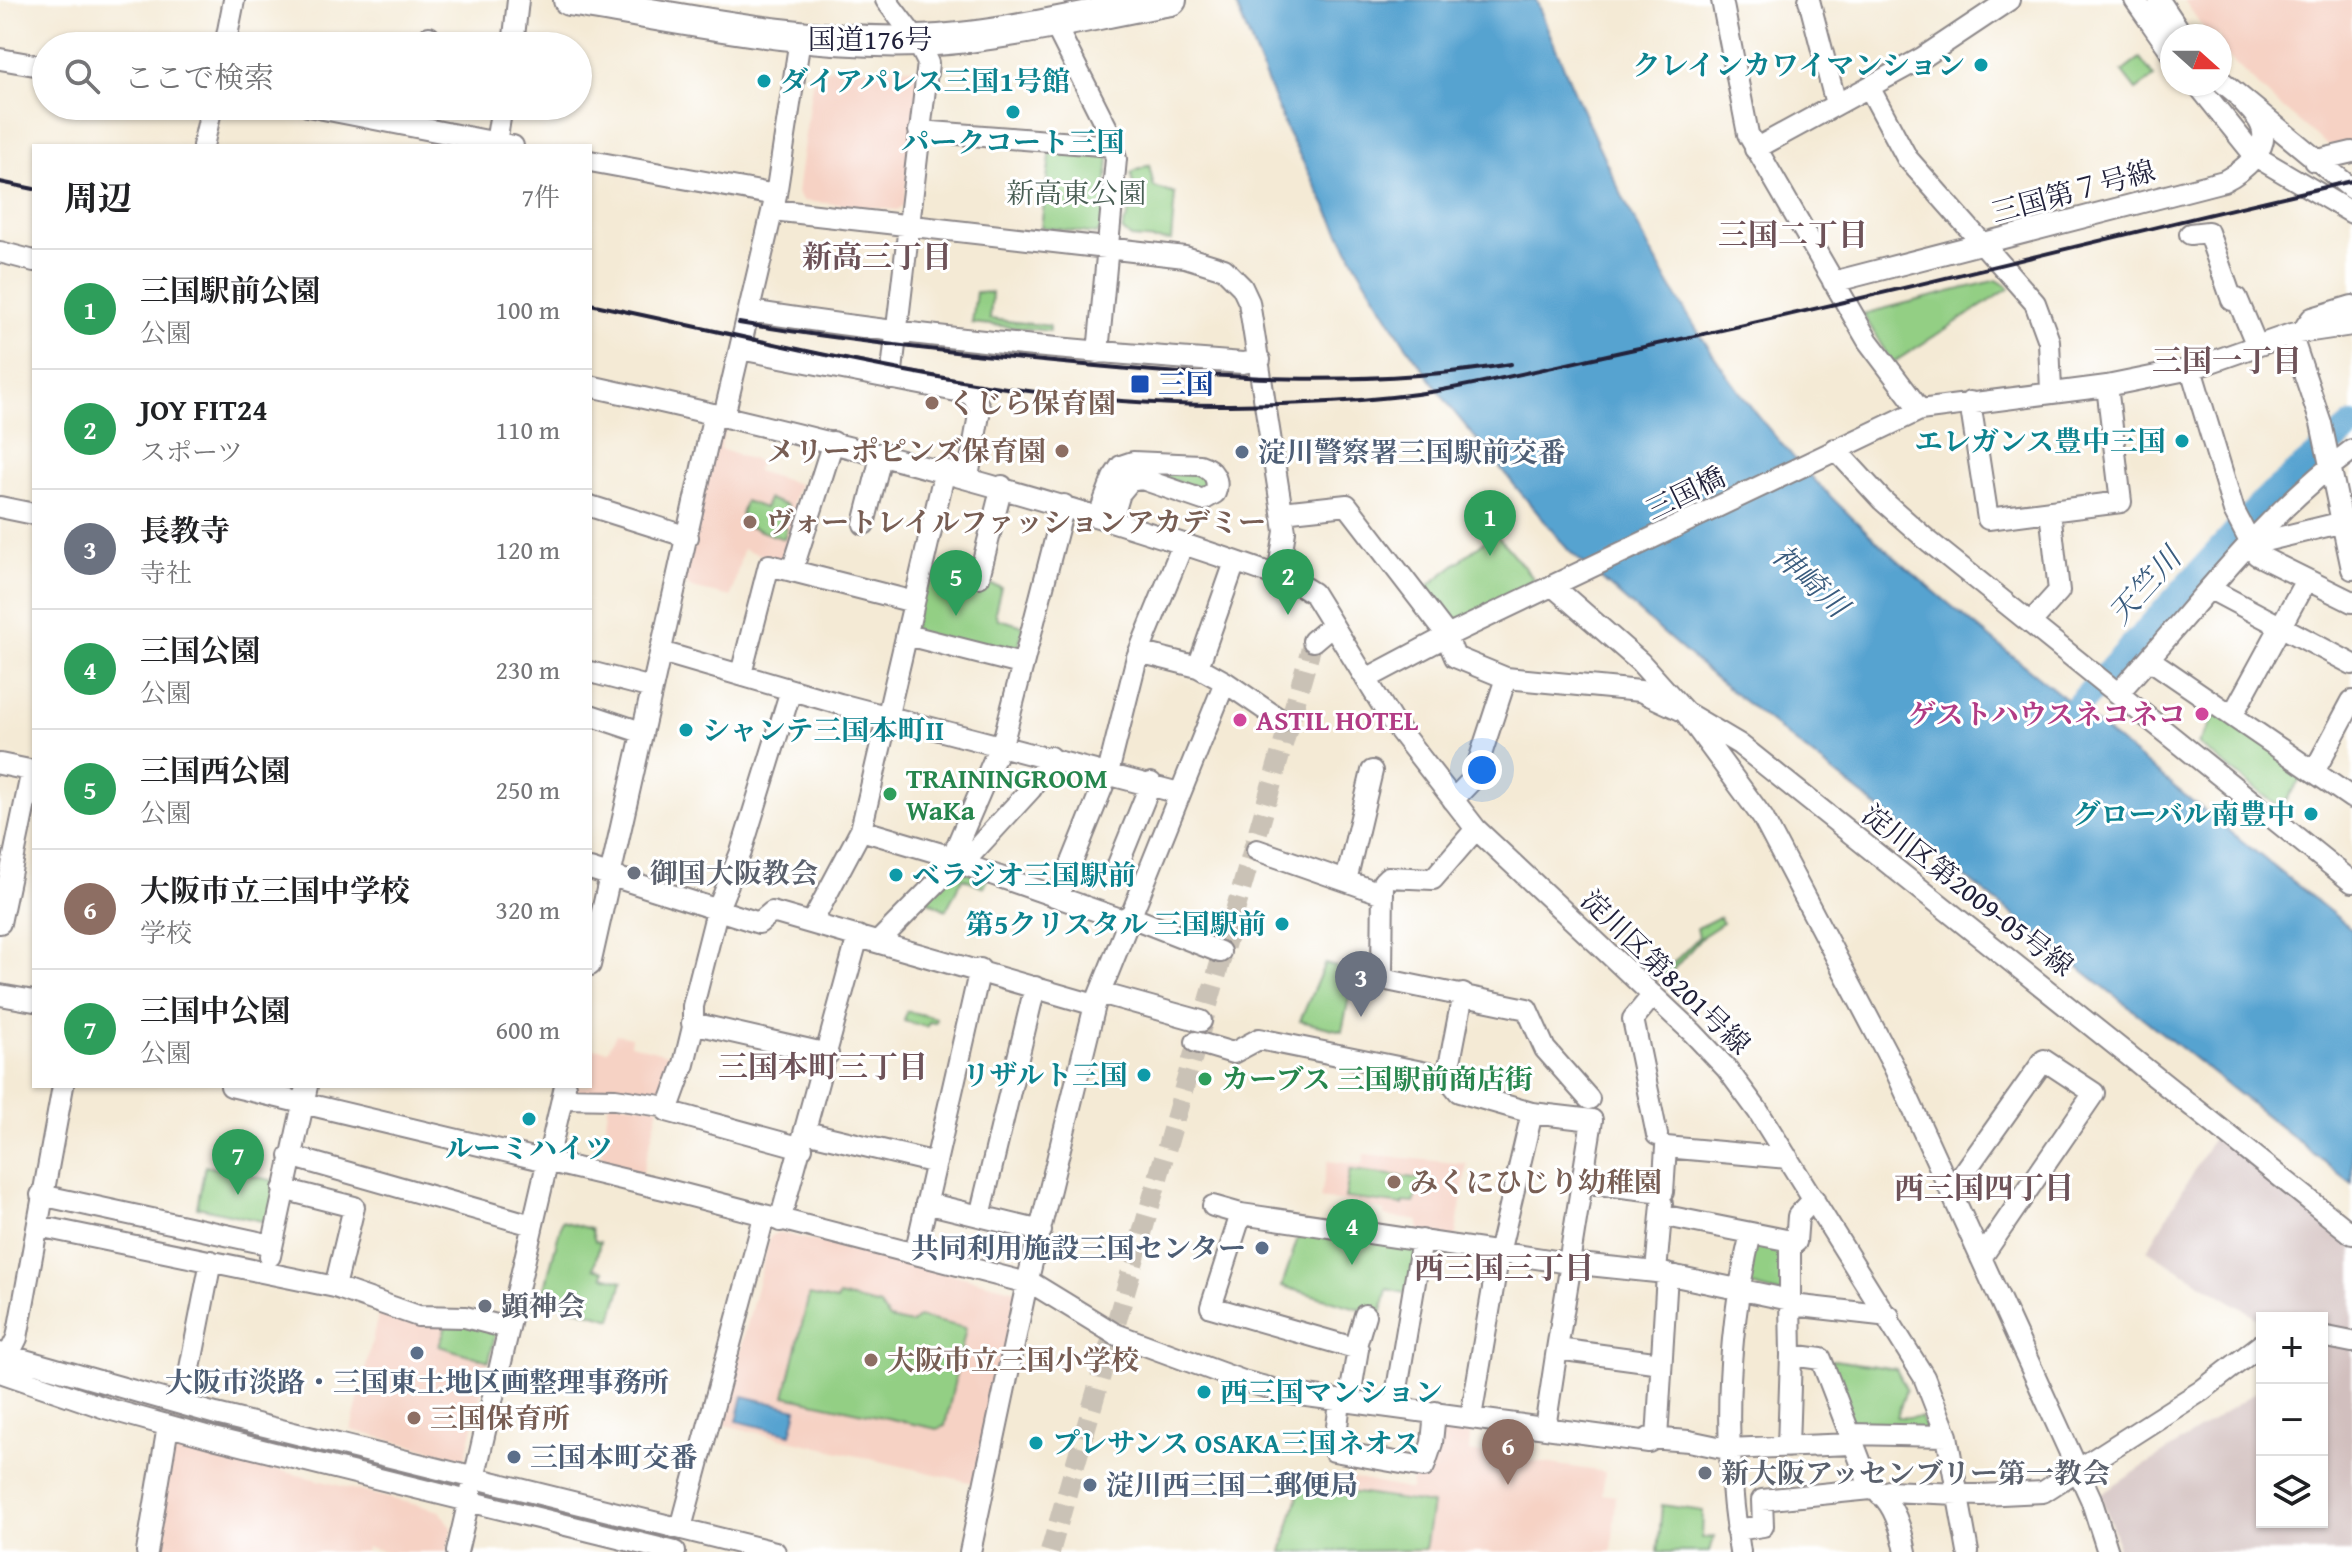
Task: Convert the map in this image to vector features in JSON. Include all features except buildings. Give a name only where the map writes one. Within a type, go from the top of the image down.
[{"type":"highway","name":"国道176号","points":[[569,0],[800,39],[917,41],[1171,0]]},
{"type":"street","points":[[228,32],[234,0]]},
{"type":"street","points":[[515,32],[518,0]]},
{"type":"street","points":[[886,0],[917,41],[928,63],[891,379]]},
{"type":"street","points":[[1722,0],[1748,134],[1755,149],[1868,341],[1920,410]]},
{"type":"street","points":[[1809,0],[1836,104]]},
{"type":"street","points":[[1755,149],[1922,58],[2009,0]]},
{"type":"street","points":[[2135,0],[2160,36]]},
{"type":"street","points":[[2159,0],[2175,24]]},
{"type":"street","points":[[1053,21],[1113,146],[1116,159],[1098,353]]},
{"type":"street","points":[[592,957],[688,537],[750,311],[775,202],[800,39]]},
{"type":"street","points":[[0,59],[32,65]]},
{"type":"street","points":[[1869,87],[1907,158],[2035,303],[2049,341],[2051,391]]},
{"type":"street","points":[[2232,91],[2314,161],[2351,187]]},
{"type":"street","points":[[2207,96],[2263,161],[2352,228]]},
{"type":"street","points":[[2240,98],[2261,124],[2263,161]]},
{"type":"street","points":[[203,144],[209,120]]},
{"type":"street","points":[[379,120],[504,144],[503,120]]},
{"type":"street","points":[[414,127],[415,120]]},
{"type":"street","points":[[919,131],[1113,146]]},
{"type":"street","points":[[2314,161],[2352,152]]},
{"type":"street","points":[[592,161],[775,202],[908,225],[1194,258],[1224,269],[1246,294],[1260,360],[1286,536],[1278,576]]},
{"type":"street","points":[[2263,161],[2352,213]]},
{"type":"street","name":"三国第７号線","points":[[1833,282],[2224,181],[2263,161]]},
{"type":"street","points":[[2190,234],[2208,232],[2232,300],[2237,298],[2257,346]]},
{"type":"street","points":[[0,252],[32,260]]},
{"type":"street","points":[[2296,333],[2312,318],[2352,306]]},
{"type":"street","points":[[750,311],[1098,353],[1243,363],[1260,360]]},
{"type":"street","points":[[2296,333],[2352,325]]},
{"type":"street","points":[[2296,333],[2347,521],[2352,569]]},
{"type":"street","name":"三国橋","points":[[1366,679],[1447,636],[1920,410],[2107,386],[2191,369],[2296,333]]},
{"type":"street","points":[[740,349],[970,393],[977,398],[980,409],[968,477]]},
{"type":"street","points":[[2191,369],[2234,511],[2250,542],[2262,559],[2352,602]]},
{"type":"street","name":"淀川区第8201号線","points":[[592,386],[882,453],[1002,486],[1278,576],[1313,593],[1392,721],[1476,829],[1727,1069],[1788,1158],[1889,1316],[1924,1377],[1947,1436],[1968,1552]]},
{"type":"street","points":[[1970,402],[1988,519],[2121,502],[2107,386]]},
{"type":"street","points":[[792,571],[833,442]]},
{"type":"street","points":[[1833,450],[1882,500],[2352,882]]},
{"type":"street","points":[[2117,691],[2149,659],[2250,542],[2330,463],[2352,450]]},
{"type":"street","points":[[864,524],[882,453]]},
{"type":"street","points":[[1129,463],[1200,465],[1210,470],[1217,480],[1215,493],[1203,500],[1142,479],[1130,481],[1106,518],[1115,474],[1129,463]]},
{"type":"street","points":[[812,922],[861,830],[945,470]]},
{"type":"street","points":[[979,577],[1002,486]]},
{"type":"street","points":[[958,860],[1000,743],[1064,505]]},
{"type":"street","points":[[1282,512],[1347,505],[1447,636],[1455,657],[1506,678],[1640,691],[1685,712],[1763,818],[1876,1029],[2079,1471],[2108,1552]]},
{"type":"street","points":[[0,507],[32,514]]},
{"type":"street","points":[[592,507],[688,537]]},
{"type":"street","points":[[2031,622],[2059,591],[2050,511]]},
{"type":"street","points":[[2250,542],[2347,521]]},
{"type":"street","points":[[1058,897],[1108,773],[1139,652],[1183,544]]},
{"type":"street","points":[[1198,667],[1235,562]]},
{"type":"street","points":[[741,674],[769,565],[914,602]]},
{"type":"street","points":[[2233,714],[2306,580]]},
{"type":"street","name":"淀川区第2009-05号線","points":[[1558,585],[1640,662],[1685,712],[1739,744],[2352,1234]]},
{"type":"street","points":[[2210,589],[2352,664]]},
{"type":"street","points":[[1313,641],[1332,625]]},
{"type":"street","points":[[907,635],[1021,664]]},
{"type":"street","points":[[661,652],[791,690],[1151,783],[1179,793]]},
{"type":"street","points":[[1139,652],[1198,667],[1282,721]]},
{"type":"street","points":[[2149,659],[2352,798]]},
{"type":"street","points":[[592,673],[652,688]]},
{"type":"street","points":[[1453,800],[1473,779],[1506,678]]},
{"type":"street","points":[[970,1552],[1027,1283],[1098,999],[1127,918],[1225,682]]},
{"type":"street","points":[[791,690],[741,852],[717,911],[684,1064],[667,1111],[804,1140],[936,1163]]},
{"type":"street","points":[[2315,770],[2352,701]]},
{"type":"street","points":[[592,716],[641,732]]},
{"type":"street","points":[[879,941],[1031,789],[1050,757]]},
{"type":"street","points":[[0,764],[32,770]]},
{"type":"street","points":[[1346,881],[1372,771]]},
{"type":"street","points":[[0,923],[32,775]]},
{"type":"street","points":[[1117,867],[1151,783]]},
{"type":"street","points":[[1476,829],[1433,879],[1388,877],[1383,882],[1382,974],[1387,980],[1527,1009],[1545,1049],[1589,1099]]},
{"type":"street","points":[[861,830],[958,860],[1220,952]]},
{"type":"street","points":[[1257,850],[1383,894]]},
{"type":"street","points":[[592,870],[759,923],[772,912],[1035,987],[1201,1021]]},
{"type":"street","points":[[2,1363],[168,1426],[674,1552],[772,1219],[804,1140],[858,936]]},
{"type":"street","points":[[915,1254],[980,969]]},
{"type":"street","points":[[980,1216],[1035,987]]},
{"type":"street","points":[[1447,1077],[1463,994]]},
{"type":"street","points":[[0,995],[32,1001]]},
{"type":"street","points":[[1653,995],[1633,1019],[1657,1135]]},
{"type":"street","points":[[692,1023],[828,1054]]},
{"type":"street","points":[[1196,1042],[1233,1053],[1259,1039],[1447,1077],[1459,1092],[1532,1113],[1592,1120],[1545,1428]]},
{"type":"street","points":[[1951,1191],[2044,1060],[2094,1093],[1981,1258]]},
{"type":"street","points":[[2,1363],[17,1338],[63,1088]]},
{"type":"street","points":[[246,1088],[305,1095],[1027,1283],[1115,1334],[1243,1381],[1344,1402],[1649,1442],[1649,1438],[1689,1441],[1727,1449],[1788,1447],[1850,1439],[1947,1436]]},
{"type":"street","points":[[457,1552],[563,1092],[668,1107]]},
{"type":"street","points":[[267,1272],[305,1095]]},
{"type":"street","points":[[1471,1417],[1499,1253],[1532,1113]]},
{"type":"street","points":[[1657,1439],[1661,1363],[1661,1215],[1666,1147],[1788,1158]]},
{"type":"street","points":[[290,1156],[532,1225]]},
{"type":"street","points":[[1581,1182],[1663,1192]]},
{"type":"street","points":[[283,1189],[354,1207],[335,1287]]},
{"type":"street","points":[[41,1195],[272,1245]]},
{"type":"street","points":[[1661,1215],[1796,1242],[1799,1237],[1798,1216],[1802,1207],[1814,1199]]},
{"type":"street","points":[[926,1203],[1041,1231]]},
{"type":"street","points":[[1213,1206],[1241,1214],[1499,1253],[1662,1273],[1791,1303],[1889,1316]]},
{"type":"street","points":[[1241,1214],[1211,1307],[1358,1349],[1334,1451],[1424,1467],[1432,1443],[1435,1412]]},
{"type":"street","points":[[38,1226],[335,1287],[418,1316],[465,1317],[508,1328]]},
{"type":"street","points":[[1740,1552],[1727,1449],[1737,1291],[1751,1233]]},
{"type":"street","points":[[1394,1407],[1422,1240]]},
{"type":"street","points":[[1788,1447],[1790,1241]]},
{"type":"street","points":[[183,1404],[211,1261]]},
{"type":"street","points":[[1355,1349],[1365,1315]]},
{"type":"street","points":[[2328,1337],[2352,1342]]},
{"type":"street","points":[[1557,1349],[1661,1363]]},
{"type":"street","points":[[1736,1530],[1763,1526],[1762,1500],[1889,1491],[2043,1492],[2201,1391],[2256,1349]]},
{"type":"street","points":[[1791,1355],[1821,1359],[1850,1439],[1876,1492],[1899,1523],[1906,1552]]},
{"type":"street","points":[[2,1363],[183,1404],[775,1552]]},
{"type":"street","points":[[147,1552],[168,1426]]},
{"type":"shaded area","points":[[2184,0],[2352,0],[2352,146],[2327,145],[2232,61],[2232,24],[2201,24]]},
{"type":"shaded area","points":[[830,68],[913,68],[919,75],[904,205],[897,210],[803,201],[797,193],[812,83]]},
{"type":"shaded area","name":"ヴォートレイルファッションアカデミー","points":[[718,428],[725,430],[720,449],[759,462],[756,471],[799,484],[792,505],[808,510],[790,564],[743,549],[731,597],[692,588],[683,581]]},
{"type":"shaded area","points":[[616,1034],[631,1037],[630,1044],[682,1058],[669,1096],[595,1099],[573,1088],[592,1088],[592,1048],[608,1050]]},
{"type":"shaded area","points":[[609,1101],[659,1107],[642,1175],[600,1165]]},
{"type":"shaded area","points":[[2214,1136],[2352,1245],[2352,1552],[2118,1552],[2115,1533],[2100,1495],[2256,1392],[2256,1528],[2328,1528],[2328,1312],[2256,1312],[2256,1317],[2147,1250]]},
{"type":"shaded area","name":"みくにひじり幼稚園","points":[[1364,1154],[1467,1164],[1455,1240],[1418,1235],[1419,1221],[1384,1216],[1384,1211],[1354,1203],[1320,1199],[1328,1161],[1362,1165]]},
{"type":"shaded area","name":"大阪市立三国小学校","points":[[778,1232],[1016,1290],[978,1484],[721,1424],[770,1237]]},
{"type":"shaded area","points":[[380,1307],[447,1322],[440,1346],[489,1361],[465,1459],[351,1430]]},
{"type":"shaded area","points":[[2256,1325],[2256,1345],[2252,1338]]},
{"type":"shaded area","points":[[1437,1416],[1471,1422],[1469,1452],[1605,1472],[1602,1494],[1616,1496],[1612,1552],[1280,1552],[1300,1483],[1331,1487],[1334,1474],[1411,1490],[1414,1467]]},
{"type":"shaded area","points":[[180,1445],[440,1511],[452,1529],[447,1552],[390,1552],[367,1547],[365,1552],[154,1552],[172,1450]]},
{"type":"green space","points":[[2140,58],[2154,77],[2136,90],[2122,72]]},
{"type":"green space","name":"新高東公園","points":[[1051,149],[1104,153],[1109,159],[1102,229],[1096,234],[1041,227]]},
{"type":"green space","points":[[1149,165],[1154,187],[1175,194],[1171,241],[1131,238],[1122,230],[1135,197],[1131,173]]},
{"type":"green space","points":[[1997,280],[2010,288],[1892,363],[1863,314]]},
{"type":"green space","points":[[976,292],[992,293],[990,319],[1049,326],[1049,331],[972,323]]},
{"type":"green space","points":[[1141,470],[1199,471],[1207,481],[1201,489]]},
{"type":"green space","points":[[768,499],[788,506],[782,526],[787,528],[784,539],[743,525],[745,516],[741,514],[745,501],[764,508]]},
{"type":"green space","points":[[1495,533],[1534,579],[1461,620],[1446,619],[1424,589]]},
{"type":"green space","points":[[927,568],[1001,587],[995,612],[998,619],[1024,626],[1015,659],[912,632]]},
{"type":"green space","points":[[2218,712],[2307,771],[2280,808],[2198,744]]},
{"type":"green space","points":[[955,870],[988,877],[984,887],[963,878],[946,910],[926,900]]},
{"type":"green space","points":[[1719,917],[1723,923],[1703,936],[1663,981],[1659,977],[1699,937],[1697,928]]},
{"type":"green space","points":[[1325,963],[1354,974],[1342,1031],[1300,1021]]},
{"type":"green space","points":[[907,1011],[936,1018],[935,1023],[929,1022],[927,1027],[904,1021]]},
{"type":"green space","points":[[205,1166],[280,1182],[271,1223],[197,1207]]},
{"type":"green space","points":[[1350,1170],[1423,1179],[1414,1203],[1404,1202],[1403,1205],[1345,1198]]},
{"type":"green space","points":[[562,1221],[591,1229],[595,1241],[600,1242],[594,1268],[604,1271],[603,1276],[623,1281],[612,1319],[542,1299]]},
{"type":"green space","points":[[1301,1228],[1419,1244],[1409,1294],[1387,1289],[1381,1315],[1282,1286]]},
{"type":"green space","points":[[1754,1238],[1784,1243],[1785,1295],[1747,1285]]},
{"type":"green space","points":[[809,1295],[837,1301],[839,1296],[880,1306],[889,1319],[911,1324],[918,1317],[966,1328],[945,1426],[937,1429],[785,1396]]},
{"type":"green space","points":[[448,1320],[497,1328],[489,1361],[439,1346]]},
{"type":"green space","points":[[1834,1360],[1896,1369],[1906,1389],[1897,1417],[1921,1417],[1927,1433],[1854,1429],[1827,1362]]},
{"type":"green space","points":[[1301,1485],[1432,1504],[1425,1550],[1282,1552]]},
{"type":"green space","points":[[1662,1505],[1703,1511],[1702,1538],[1714,1537],[1710,1552],[1658,1552]]},
{"type":"water","name":"神崎川","points":[[1234,0],[1536,0],[1605,161],[1659,266],[1720,365],[1788,451],[1860,525],[1936,593],[2352,929],[2352,1184],[1716,679],[1569,551],[1454,412],[1403,341],[1357,266],[1287,131]]},
{"type":"water","points":[[743,1396],[797,1409],[791,1434],[737,1421]]},
{"type":"waterway","name":"天竺川","points":[[2053,733],[2264,501],[2352,426]]},
{"type":"tunnel","points":[[1050,1552],[1313,641]]},
{"type":"railway","points":[[592,304],[908,371],[1069,396],[1149,403],[1230,405],[1360,400],[1466,386],[1753,323],[2352,181]]},
{"type":"railway","points":[[0,182],[32,189]]},
{"type":"railway","points":[[739,323],[942,351],[1232,376],[1343,379],[1454,372],[1511,364]]},
{"type":"place","name":"クレインカワイマンション","points":[[1981,65]]},
{"type":"place","name":"ダイアパレス三国1号館","points":[[764,81]]},
{"type":"place","name":"パークコート三国","points":[[1013,112]]},
{"type":"place","name":"三国","points":[[1140,384]]},
{"type":"place","name":"くじら保育園","points":[[932,403]]},
{"type":"place","name":"エレガンス豊中三国","points":[[2182,441]]},
{"type":"place","name":"メリーポピンズ保育園","points":[[1062,451]]},
{"type":"place","name":"淀川警察署三国駅前交番","points":[[1242,452]]},
{"type":"place","name":"ヴォートレイルファッションアカデミー","points":[[750,522]]},
{"type":"place","name":"三国駅前公園","points":[[1490,556]]},
{"type":"place","name":"JOY FIT24","points":[[1288,615]]},
{"type":"place","name":"三国西公園","points":[[956,616]]},
{"type":"place","name":"ゲストハウスネコネコ","points":[[2202,714]]},
{"type":"place","name":"ASTIL HOTEL","points":[[1240,720]]},
{"type":"place","name":"シャンテ三国本町II","points":[[686,730]]},
{"type":"place","name":"TRAININGROOM WaKa","points":[[890,794]]},
{"type":"place","name":"グローバル南豊中","points":[[2311,814]]},
{"type":"place","name":"御国大阪教会","points":[[634,873]]},
{"type":"place","name":"ベラジオ三国駅前","points":[[896,875]]},
{"type":"place","name":"第5クリスタル 三国駅前","points":[[1282,924]]},
{"type":"place","name":"長教寺","points":[[1361,1017]]},
{"type":"place","name":"リザルト三国","points":[[1144,1075]]},
{"type":"place","name":"カーブス 三国駅前商店街","points":[[1205,1079]]},
{"type":"place","name":"ルーミハイツ","points":[[529,1119]]},
{"type":"place","name":"みくにひじり幼稚園","points":[[1394,1182]]},
{"type":"place","name":"三国中公園","points":[[238,1195]]},
{"type":"place","name":"共同利用施設三国センター","points":[[1262,1248]]},
{"type":"place","name":"三国公園","points":[[1352,1265]]},
{"type":"place","name":"顕神会","points":[[485,1306]]},
{"type":"place","name":"大阪市淡路・三国東土地区画整理事務所","points":[[417,1353]]},
{"type":"place","name":"大阪市立三国小学校","points":[[871,1360]]},
{"type":"place","name":"西三国マンション","points":[[1204,1392]]},
{"type":"place","name":"三国保育所","points":[[414,1418]]},
{"type":"place","name":"プレサンス OSAKA三国ネオス","points":[[1036,1443]]},
{"type":"place","name":"三国本町交番","points":[[514,1457]]},
{"type":"place","name":"新大阪アッセンブリー第一教会","points":[[1705,1473]]},
{"type":"place","name":"淀川西三国二郵便局","points":[[1090,1485]]},
{"type":"place","name":"大阪市立三国中学校","points":[[1508,1485]]},
{"type":"district","name":"三国二丁目","points":[[1793,235]]},
{"type":"district","name":"新高三丁目","points":[[877,257]]},
{"type":"district","name":"三国一丁目","points":[[2227,361]]},
{"type":"district","name":"三国本町三丁目","points":[[823,1067]]},
{"type":"district","name":"西三国四丁目","points":[[1984,1188]]},
{"type":"district","name":"西三国三丁目","points":[[1504,1268]]}]
